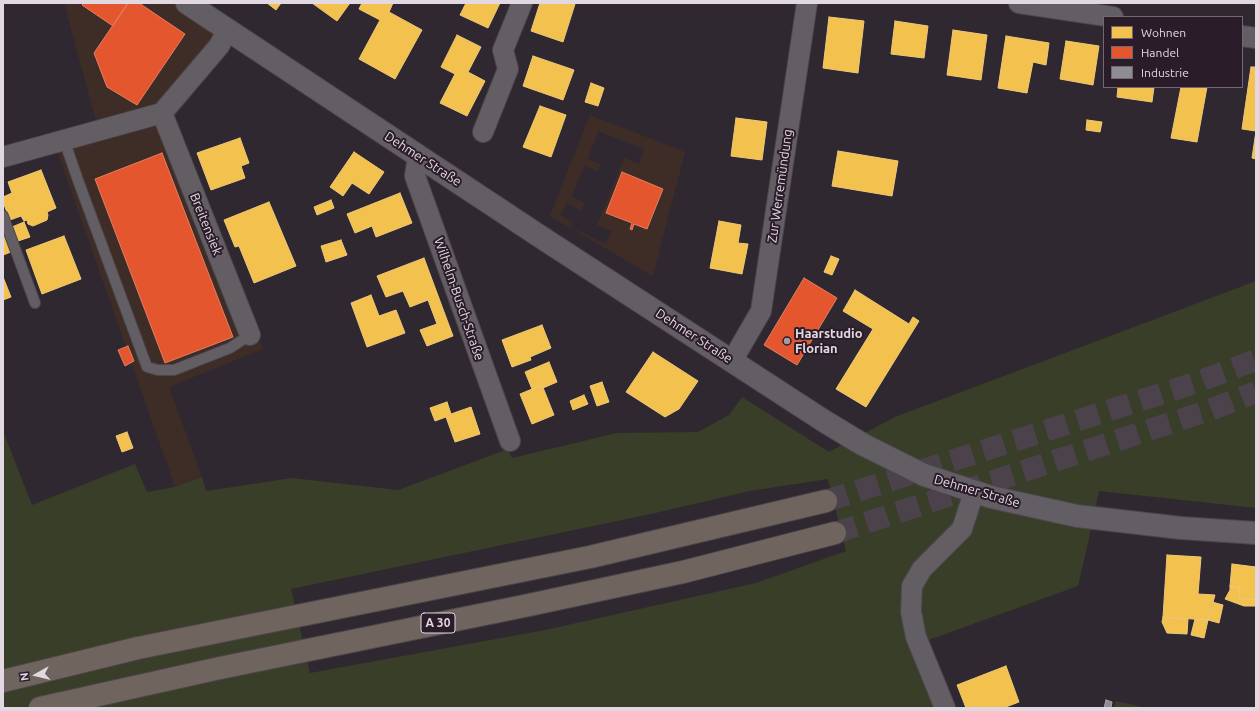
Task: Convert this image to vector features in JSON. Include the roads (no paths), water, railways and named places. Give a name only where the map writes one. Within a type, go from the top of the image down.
[{"type":"highway","points":[[3,681],[138,648],[590,557],[826,501]]},
{"type":"highway","name":"A 30","points":[[40,708],[220,668],[529,605],[667,575],[835,533]]},
{"type":"street","name":"Dehmer Straße","points":[[187,3],[732,361],[862,444],[924,475],[974,492],[1077,516],[1181,528],[1256,533]]},
{"type":"street","points":[[483,132],[508,70],[503,50],[522,3]]},
{"type":"street","name":"Zur Werremündung","points":[[732,361],[761,311],[807,3]]},
{"type":"street","points":[[1019,3],[1106,16]]},
{"type":"street","points":[[3,157],[162,113],[218,46],[228,30]]},
{"type":"street","points":[[1243,36],[1256,38]]},
{"type":"street","name":"Breitensiek","points":[[162,113],[250,335]]},
{"type":"street","name":"Wilhelm-Busch-Straße","points":[[418,156],[415,176],[510,441]]},
{"type":"street","points":[[945,708],[916,637],[911,612],[912,586],[922,569],[962,529],[974,492]]},
{"type":"lane","points":[[64,140],[147,367],[158,370],[174,370],[230,348],[250,335]]},
{"type":"lane","points":[[3,216],[36,304]]},
{"type":"tunnel","points":[[826,501],[1195,383],[1256,360]]},
{"type":"tunnel","points":[[835,533],[1207,411],[1256,392]]},
{"type":"place","name":"Haarstudio Florian","points":[[787,341]]}]
